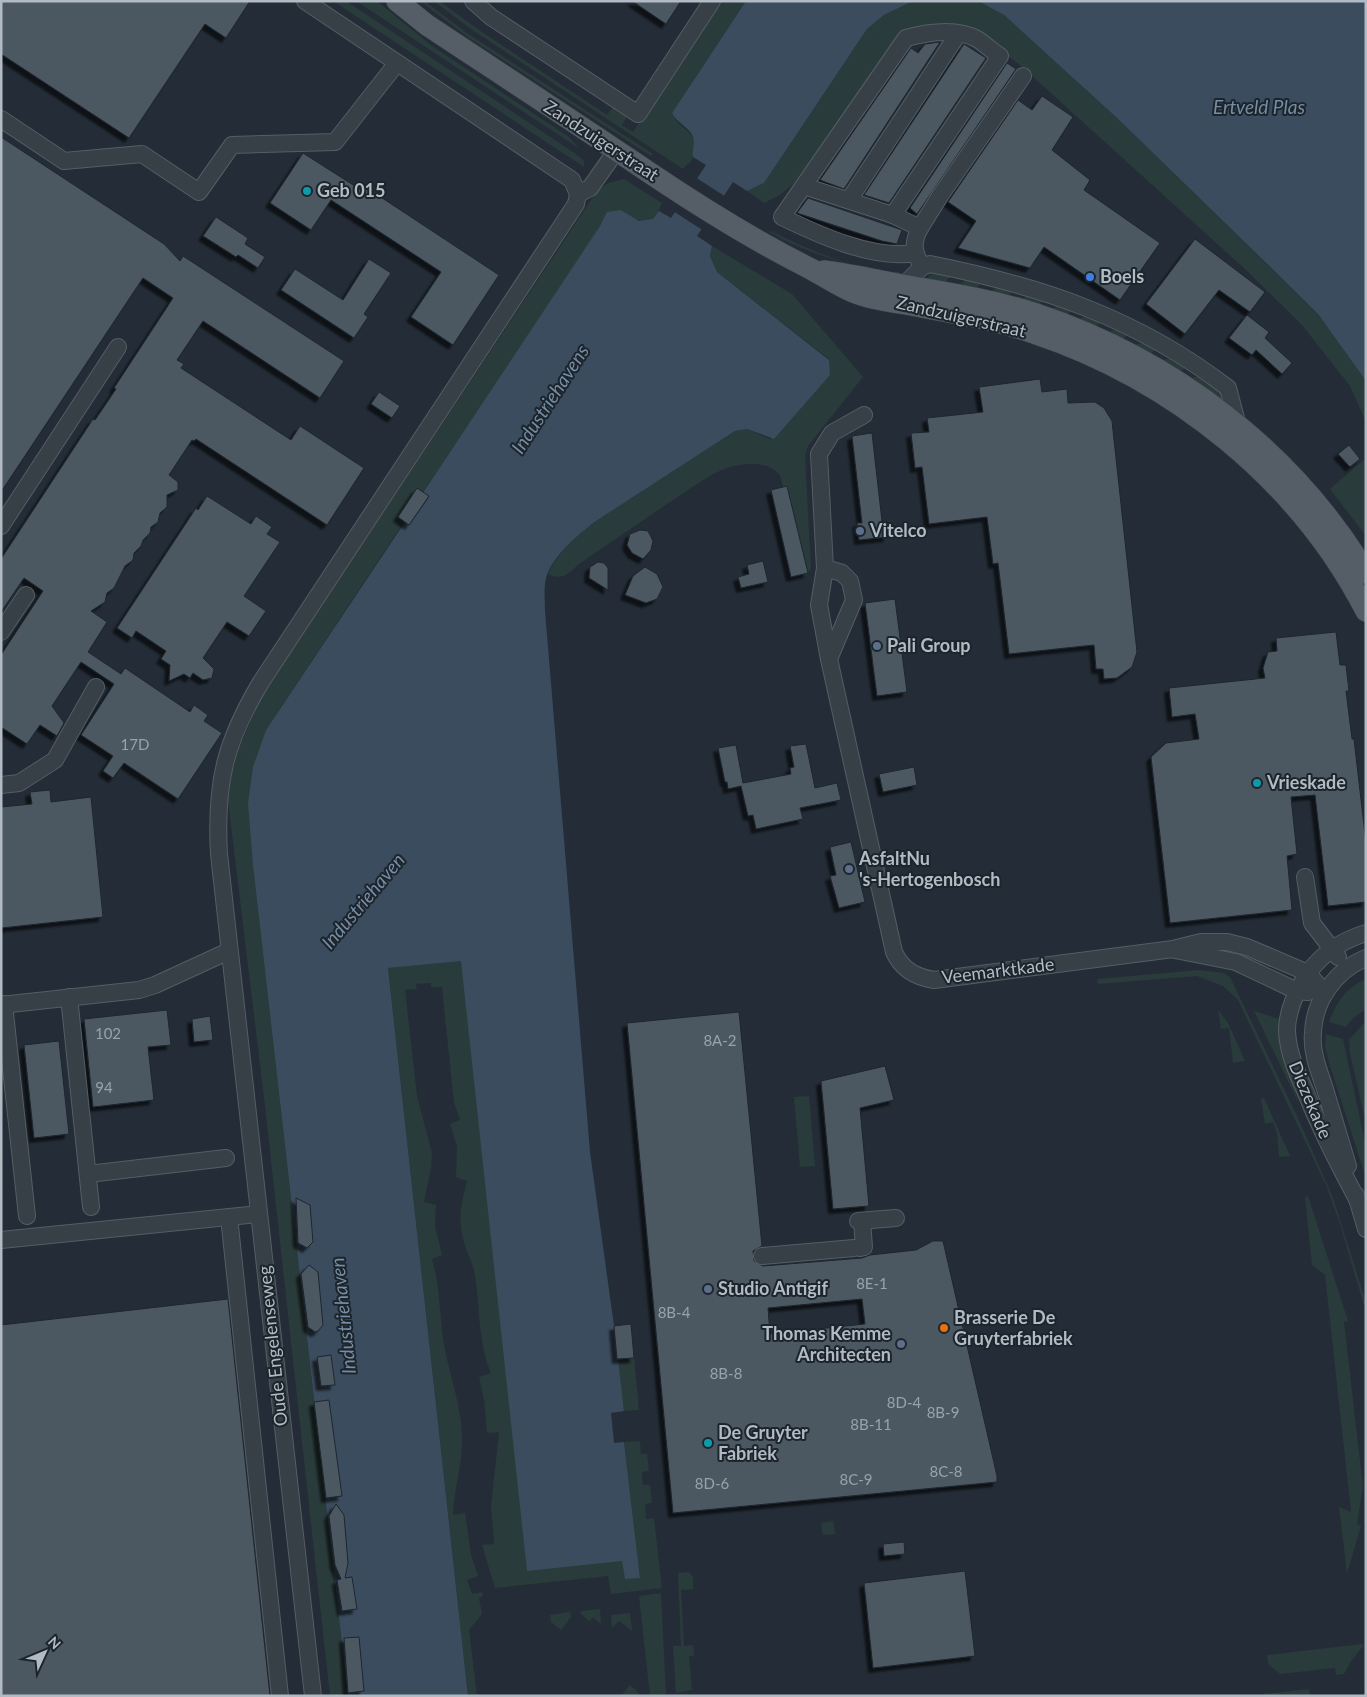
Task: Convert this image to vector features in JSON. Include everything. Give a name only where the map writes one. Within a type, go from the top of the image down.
[{"type":"main road","name":"Zandzuigerstraat","points":[[397,1],[427,25],[715,216],[773,251],[852,292],[976,317],[1034,333],[1082,351],[1134,376],[1184,408],[1226,440],[1268,478],[1305,519],[1336,560],[1366,611]]},
{"type":"main road","name":"Zandzuigerstraat","points":[[812,270],[856,276],[980,299],[1035,314],[1089,334],[1143,361],[1195,394],[1238,426],[1281,464],[1320,507],[1366,573]]},
{"type":"street","points":[[305,1],[572,180],[578,194],[590,188],[616,150]]},
{"type":"street","points":[[473,1],[491,17],[638,114],[712,1]]},
{"type":"street","points":[[893,215],[1000,56],[977,39],[958,34],[923,33],[906,38],[782,217],[806,229],[862,249],[985,275],[1051,293],[1097,311],[1156,340],[1228,388],[1238,426]]},
{"type":"street","points":[[849,200],[958,34]]},
{"type":"street","points":[[1,119],[64,161],[142,154],[199,192],[232,145],[335,142],[397,62]]},
{"type":"street","points":[[918,260],[913,240],[940,196],[1023,76]]},
{"type":"street","points":[[804,186],[893,215],[920,228]]},
{"type":"street","name":"Oude Engelenseweg","points":[[313,1696],[229,951],[217,827],[220,778],[241,716],[576,204],[578,194]]},
{"type":"street","name":"Zandzuigerstraat","points":[[904,285],[918,260]]},
{"type":"street","points":[[1,526],[118,347]]},
{"type":"street","name":"Veemarktkade","points":[[864,415],[832,433],[819,454],[825,568],[819,606],[894,952],[898,961],[918,978],[934,980],[1173,949],[1201,942],[1227,942],[1247,947],[1308,974],[1325,993]]},
{"type":"street","points":[[825,568],[842,573],[850,581],[854,600],[829,659]]},
{"type":"street","points":[[1,632],[26,595]]},
{"type":"street","points":[[1,785],[19,784],[55,760],[96,687]]},
{"type":"street","points":[[1305,877],[1312,923],[1347,968]]},
{"type":"street","points":[[1297,991],[1321,958],[1349,939],[1366,933]]},
{"type":"street","name":"Veemarktkade","points":[[1173,949],[1236,962],[1297,991],[1325,993]]},
{"type":"street","points":[[27,1216],[3,1004],[139,990],[155,985],[229,951]]},
{"type":"street","points":[[1325,993],[1347,968],[1366,958]]},
{"type":"street","name":"Diezekade","points":[[1297,991],[1289,1013],[1287,1031],[1292,1061],[1320,1128],[1359,1204]]},
{"type":"street","name":"Diezekade","points":[[1325,993],[1314,1020],[1312,1033],[1314,1055],[1366,1228]]},
{"type":"street","points":[[68,998],[91,1207]]},
{"type":"street","points":[[88,1174],[226,1158]]},
{"type":"street","points":[[1,1240],[258,1214]]},
{"type":"street","points":[[229,1217],[280,1696]]},
{"type":"street","points":[[762,1256],[864,1248],[860,1221],[896,1218]]},
{"type":"shaded area","points":[[333,1],[346,1],[576,154],[584,161],[584,167]]},
{"type":"shaded area","points":[[356,1],[377,1],[432,46],[569,137],[580,149]]},
{"type":"shaded area","points":[[420,1],[424,1],[467,33],[653,154],[651,156],[469,38]]},
{"type":"shaded area","points":[[434,1],[439,1],[607,115],[613,107],[627,117],[622,125],[633,132],[721,1],[746,1],[672,113],[692,136],[694,141],[695,148],[692,159],[683,169],[468,27]]},
{"type":"shaded area","points":[[913,1],[978,1],[1004,15],[1117,118],[1318,314],[1366,381],[1366,422],[1350,386],[1302,325],[1246,270],[1020,65],[979,34],[940,25],[920,26],[904,33],[794,183],[780,195],[764,203],[747,191],[764,183],[867,29],[884,15]]},
{"type":"shaded area","points":[[624,179],[662,203],[655,218],[646,222],[633,218],[621,210],[409,525],[404,522],[266,730],[253,866],[348,1696],[330,1696],[265,1106],[227,792],[239,748],[261,697],[597,191],[608,183]]},
{"type":"shaded area","points":[[771,231],[816,252],[853,265],[801,248],[769,232]]},
{"type":"shaded area","points":[[712,246],[792,294],[863,377],[808,446],[805,456],[811,568],[806,576],[780,475],[764,465],[746,464],[734,466],[708,477],[590,556],[562,577],[548,574],[556,559],[567,546],[593,523],[735,431],[747,429],[770,439],[829,359],[717,272],[710,256]]},
{"type":"shaded area","points":[[873,269],[899,272],[900,275],[883,272]]},
{"type":"shaded area","points":[[936,270],[953,275],[947,282],[960,284],[972,276],[985,281],[978,288],[991,291],[1004,283],[1015,288],[1009,295],[1022,299],[1034,292],[1047,297],[1039,305],[1052,309],[1065,302],[1074,308],[1067,314],[1079,319],[1093,313],[1104,320],[1096,326],[1109,332],[1122,327],[1132,334],[1124,337],[1124,339],[1135,345],[1149,341],[1159,349],[1152,352],[1152,354],[1163,360],[1177,357],[1188,367],[1180,371],[1191,378],[1205,375],[1220,387],[1223,402],[926,279]]},
{"type":"shaded area","points":[[1366,458],[1366,536],[1330,489]]},
{"type":"shaded area","points":[[461,960],[623,1561],[640,1578],[624,1442],[640,1441],[641,1454],[647,1454],[649,1471],[642,1472],[643,1485],[650,1485],[652,1503],[645,1504],[646,1519],[654,1518],[662,1588],[611,1594],[608,1576],[495,1588],[482,1545],[494,1544],[491,1507],[499,1432],[487,1433],[484,1400],[479,1377],[491,1373],[482,1337],[475,1275],[464,1242],[461,1226],[462,1204],[467,1181],[456,1177],[457,1147],[450,1124],[460,1120],[454,1103],[442,987],[431,987],[431,983],[416,984],[417,989],[405,990],[417,1096],[432,1153],[424,1202],[436,1205],[435,1226],[442,1255],[432,1259],[437,1282],[445,1350],[458,1403],[462,1436],[453,1515],[465,1513],[471,1555],[478,1576],[467,1580],[472,1594],[482,1592],[483,1596],[479,1598],[482,1614],[469,1630],[477,1696],[468,1696],[388,968]]},
{"type":"shaded area","points":[[1199,970],[1224,973],[1230,977],[1297,1116],[1333,1198],[1366,1302],[1366,1312],[1339,1221],[1326,1185],[1238,1000],[1223,986],[1197,976],[1098,984],[1097,979]]},
{"type":"shaded area","points":[[1366,979],[1366,1009],[1353,1018],[1346,1027],[1329,1022],[1343,996],[1353,986]]},
{"type":"shaded area","points":[[1218,1010],[1228,1023],[1245,1061],[1233,1063],[1229,1028],[1221,1029]]},
{"type":"shaded area","points":[[1254,1011],[1282,1020],[1283,1047],[1298,1102]]},
{"type":"shaded area","points":[[1366,1021],[1366,1124],[1350,1053],[1349,1040]]},
{"type":"shaded area","points":[[1326,1034],[1343,1039],[1366,1147],[1366,1178],[1330,1066],[1325,1047]]},
{"type":"shaded area","points":[[809,1096],[815,1166],[800,1167],[794,1097]]},
{"type":"shaded area","points":[[1264,1098],[1290,1156],[1279,1157],[1277,1133],[1273,1122],[1265,1124],[1261,1099]]},
{"type":"shaded area","points":[[1308,1196],[1348,1321],[1344,1322],[1363,1487],[1357,1524],[1361,1526],[1347,1573],[1339,1507],[1351,1512],[1325,1275],[1312,1265],[1305,1197]]},
{"type":"shaded area","points":[[634,1358],[639,1410],[624,1411],[617,1359]]},
{"type":"shaded area","points":[[833,1521],[835,1534],[823,1535],[821,1523]]},
{"type":"shaded area","points":[[689,1572],[693,1577],[693,1589],[681,1590],[684,1646],[693,1645],[694,1656],[689,1656],[692,1690],[676,1693],[673,1646],[681,1646],[678,1573]]},
{"type":"shaded area","points":[[661,1593],[666,1694],[650,1696],[639,1596]]},
{"type":"shaded area","points":[[600,1609],[601,1624],[593,1617],[589,1621],[581,1614],[581,1611]]},
{"type":"shaded area","points":[[570,1612],[571,1617],[561,1630],[551,1622],[550,1615]]},
{"type":"shaded area","points":[[630,1613],[632,1631],[619,1621],[612,1628],[611,1615]]},
{"type":"shaded area","points":[[1364,1645],[1351,1661],[1344,1674],[1336,1675],[1335,1668],[1280,1674],[1268,1664],[1267,1655]]},
{"type":"shaded area","points":[[630,1685],[638,1692],[639,1696],[621,1696]]},
{"type":"shaded area","points":[[1309,1689],[1310,1696],[1260,1695],[1263,1694]]},
{"type":"water","points":[[746,1],[913,1],[884,15],[867,29],[764,183],[747,191],[733,182],[697,236],[712,246],[710,256],[717,272],[829,360],[830,375],[774,439],[747,429],[735,431],[593,523],[563,550],[551,566],[545,584],[545,611],[590,1152],[624,1411],[611,1413],[614,1443],[624,1442],[640,1578],[625,1579],[622,1561],[527,1571],[461,961],[388,968],[468,1696],[348,1696],[253,866],[248,803],[253,767],[266,730],[405,522],[410,524],[429,497],[423,493],[600,226],[607,212],[621,210],[639,221],[653,219],[659,211],[671,218],[706,165],[693,157],[694,140],[672,113]]},
{"type":"water","name":"Ertveld Plas","points":[[978,1],[1366,1],[1366,381],[1318,314],[1261,258],[1117,118],[1004,15]]},
{"type":"pier","points":[[695,177],[726,197],[704,231],[673,211]]},
{"type":"building","points":[[1,1],[250,1],[226,38],[205,24],[129,138],[1,54]]},
{"type":"building","points":[[632,1],[681,1],[666,24]]},
{"type":"building","points":[[940,42],[844,189],[820,180],[911,48],[918,53],[925,44]]},
{"type":"building","points":[[964,44],[986,58],[889,203],[864,195]]},
{"type":"building","points":[[1007,63],[1016,69],[917,214],[910,208]]},
{"type":"building","points":[[1042,96],[1073,117],[1052,150],[1090,180],[1084,190],[1160,243],[1120,300],[1044,247],[1030,268],[958,248],[976,221],[948,202],[1018,100],[1032,110]]},
{"type":"building","points":[[1,137],[164,244],[180,261],[183,256],[344,361],[320,398],[203,321],[177,360],[184,364],[181,368],[291,440],[300,426],[364,468],[327,525],[196,439],[192,440],[169,475],[178,482],[178,490],[167,495],[167,507],[160,513],[158,522],[151,527],[150,533],[134,553],[133,560],[125,566],[114,588],[107,593],[105,602],[91,611],[107,622],[88,652],[121,674],[125,668],[190,712],[194,705],[208,715],[204,721],[222,733],[178,799],[124,763],[113,778],[103,771],[113,756],[81,735],[114,684],[81,662],[52,706],[64,723],[57,736],[40,725],[27,744],[1,727],[1,655],[43,591],[24,578],[1,612],[1,559],[93,419],[95,420],[116,389],[114,388],[173,298],[143,278],[1,492]]},
{"type":"building","points":[[303,153],[361,190],[364,186],[499,275],[453,345],[411,317],[441,272],[331,200],[311,230],[270,203]]},
{"type":"building","points":[[808,198],[902,230],[897,244],[882,241],[797,213]]},
{"type":"building","points":[[216,217],[248,238],[245,244],[265,257],[258,268],[238,255],[236,257],[203,236]]},
{"type":"building","points":[[1195,239],[1265,292],[1250,312],[1219,290],[1185,334],[1146,304]]},
{"type":"building","points":[[369,259],[391,273],[364,314],[368,317],[354,338],[281,290],[295,269],[343,300]]},
{"type":"building","points":[[1247,315],[1269,332],[1265,338],[1292,363],[1282,374],[1256,350],[1252,355],[1229,338]]},
{"type":"building","points":[[1040,379],[1042,392],[1067,389],[1068,403],[1095,402],[1104,408],[1112,421],[1137,652],[1132,667],[1117,678],[1104,679],[1103,669],[1096,669],[1094,645],[1009,654],[998,563],[993,564],[987,517],[929,524],[922,467],[915,468],[911,433],[929,432],[927,418],[983,412],[979,387]]},
{"type":"building","points":[[379,392],[400,406],[392,418],[371,404]]},
{"type":"building","points":[[872,433],[882,521],[886,520],[888,537],[859,540],[857,523],[862,523],[852,436]]},
{"type":"building","points":[[1349,445],[1360,459],[1350,467],[1338,454]]},
{"type":"building","points":[[787,486],[808,573],[791,577],[771,490]]},
{"type":"building","points":[[417,488],[429,496],[409,525],[398,517]]},
{"type":"building","points":[[207,496],[251,524],[256,516],[272,527],[267,534],[280,542],[244,596],[266,611],[249,636],[227,622],[203,658],[214,669],[212,678],[203,680],[193,673],[190,678],[184,674],[169,681],[170,665],[161,659],[166,651],[136,631],[132,638],[117,628],[196,508],[198,510]]},
{"type":"building","points":[[640,530],[648,531],[653,541],[651,550],[643,559],[632,553],[627,545],[630,534]]},
{"type":"building","points":[[763,561],[768,582],[741,588],[738,577],[749,574],[747,565]]},
{"type":"building","points":[[598,562],[604,563],[608,568],[608,590],[589,578],[590,567]]},
{"type":"building","points":[[645,567],[657,574],[663,587],[657,599],[646,603],[625,595],[633,576]]},
{"type":"building","points":[[895,599],[907,692],[877,696],[865,603]]},
{"type":"building","name":"Vrieskade","points":[[1336,632],[1340,665],[1346,665],[1349,691],[1346,691],[1352,739],[1354,739],[1366,843],[1366,902],[1328,906],[1315,795],[1291,797],[1297,854],[1287,856],[1292,910],[1170,923],[1151,757],[1166,743],[1199,739],[1195,714],[1172,717],[1169,688],[1265,678],[1263,668],[1268,652],[1277,651],[1276,638]]},
{"type":"building","points":[[806,744],[815,788],[837,783],[841,800],[800,808],[803,819],[756,829],[753,815],[748,816],[741,786],[728,789],[718,748],[736,745],[743,783],[791,774],[790,768],[794,767],[790,746]]},
{"type":"building","points":[[914,767],[917,785],[883,792],[879,774]]},
{"type":"building","points":[[50,790],[51,802],[91,797],[103,917],[1,928],[1,807],[32,804],[30,792]]},
{"type":"building","points":[[851,842],[865,902],[839,908],[830,876],[836,875],[830,847]]},
{"type":"building","points":[[167,1010],[171,1045],[148,1047],[154,1100],[93,1107],[84,1019]]},
{"type":"building","points":[[739,1012],[762,1246],[753,1251],[754,1261],[763,1266],[862,1258],[870,1255],[916,1250],[933,1241],[943,1241],[997,1482],[673,1513],[627,1023]],"holes":[[[862,1299],[865,1324],[770,1334],[768,1308]]]},
{"type":"building","points":[[210,1016],[213,1040],[194,1042],[192,1019]]},
{"type":"building","points":[[59,1041],[69,1134],[34,1138],[24,1045]]},
{"type":"building","points":[[885,1066],[894,1100],[860,1108],[869,1206],[833,1209],[821,1081]]},
{"type":"building","points":[[296,1198],[310,1205],[313,1242],[307,1248],[298,1243]]},
{"type":"building","points":[[309,1265],[318,1272],[323,1325],[315,1332],[308,1327],[301,1274]]},
{"type":"building","points":[[228,1299],[270,1696],[1,1696],[1,1325]]},
{"type":"building","points":[[631,1324],[634,1358],[617,1359],[614,1326]]},
{"type":"building","points":[[331,1355],[335,1385],[321,1386],[317,1357]]},
{"type":"building","points":[[329,1400],[342,1496],[326,1498],[314,1402]]},
{"type":"building","points":[[336,1504],[344,1515],[348,1563],[345,1578],[352,1577],[357,1609],[342,1611],[337,1580],[341,1579],[335,1565],[329,1516]]},
{"type":"building","points":[[904,1542],[905,1554],[884,1556],[883,1544]]},
{"type":"building","points":[[965,1571],[975,1656],[873,1668],[864,1583]]},
{"type":"building","points":[[359,1637],[364,1691],[348,1693],[344,1638]]},
{"type":"place","name":"Geb 015","points":[[307,191]]},
{"type":"place","name":"Boels","points":[[1090,277]]},
{"type":"place","name":"Vitelco","points":[[860,531]]},
{"type":"place","name":"Pali Group","points":[[877,646]]},
{"type":"place","name":"Vrieskade","points":[[1257,783]]},
{"type":"place","name":"AsfaltNu 's-Hertogenbosch","points":[[849,869]]},
{"type":"place","name":"Studio Antigif","points":[[708,1289]]},
{"type":"place","name":"Brasserie De Gruyterfabriek","points":[[944,1328]]},
{"type":"place","name":"Thomas Kemme Architecten","points":[[901,1344]]},
{"type":"place","name":"De Gruyter Fabriek","points":[[708,1443]]},
{"type":"water label","name":"Industriehavens","points":[[550,399]]},
{"type":"water label","name":"Industriehaven","points":[[363,901]]},
{"type":"water label","name":"Industriehaven","points":[[343,1316]]}]
